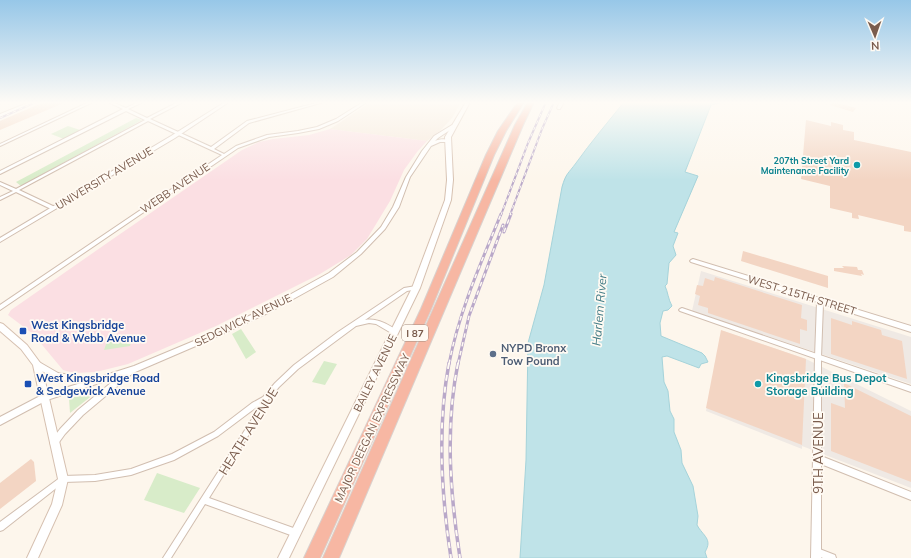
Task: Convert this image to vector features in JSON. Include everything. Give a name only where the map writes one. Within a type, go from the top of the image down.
[{"type":"highway","name":"MAJOR DEEGAN EXPRESSWAY","points":[[312,558],[430,299],[490,155],[503,128]]},
{"type":"highway","name":"MAJOR DEEGAN EXPRESSWAY","points":[[331,558],[517,128]]},
{"type":"main road","name":"SEDGWICK AVENUE","points":[[449,137],[453,128]]},
{"type":"main road","name":"BAILEY AVENUE","points":[[283,558],[416,288],[448,200],[450,180],[449,137]]},
{"type":"main road","points":[[0,326],[24,347],[38,364],[63,479],[57,505],[32,558]]},
{"type":"street","points":[[0,145],[36,128]]},
{"type":"street","points":[[0,173],[88,128]]},
{"type":"street","points":[[0,198],[130,128]]},
{"type":"street","points":[[169,128],[224,155]]},
{"type":"street","name":"UNIVERSITY AVENUE","points":[[0,240],[186,128]]},
{"type":"street","points":[[211,149],[240,128]]},
{"type":"street","name":"WEBB AVENUE","points":[[0,308],[237,147],[259,138],[316,128]]},
{"type":"street","name":"SEDGWICK AVENUE","points":[[0,421],[45,397],[135,369],[266,311],[331,275],[359,254],[383,228],[396,208],[408,177],[434,139],[451,128]]},
{"type":"street","points":[[434,139],[449,137]]},
{"type":"street","points":[[430,146],[449,137]]},
{"type":"street","points":[[0,183],[53,208]]},
{"type":"street","name":"WEST 215TH STREET","points":[[692,261],[911,329]]},
{"type":"street","name":"HEATH AVENUE","points":[[167,558],[254,421],[265,399],[277,385],[296,367],[370,313],[406,289],[416,288]]},
{"type":"street","name":"9TH AVENUE","points":[[816,555],[820,301]]},
{"type":"street","points":[[682,310],[911,389]]},
{"type":"street","points":[[370,313],[370,320],[395,332]]},
{"type":"street","name":"HEATH AVENUE","points":[[352,326],[370,320]]},
{"type":"street","points":[[38,364],[56,376],[71,379],[84,379],[92,382]]},
{"type":"street","points":[[54,442],[69,423],[95,398],[135,369]]},
{"type":"street","points":[[0,527],[63,479],[95,478],[131,472],[174,457],[216,434],[254,405],[265,399]]},
{"type":"street","points":[[818,459],[911,496]]},
{"type":"street","points":[[204,500],[296,533]]},
{"type":"street","points":[[816,555],[832,558]]},
{"type":"shaded area","points":[[331,128],[443,128],[427,141],[330,129]]},
{"type":"shaded area","points":[[330,129],[427,141],[404,170],[390,201],[367,239],[351,255],[320,274],[216,326],[128,364],[96,372],[74,373],[63,370],[33,334],[8,315],[11,310],[242,150],[259,142],[309,135]]},
{"type":"shaded area","points":[[701,271],[911,337],[911,384],[692,311]]},
{"type":"shaded area","points":[[723,331],[806,359],[911,411],[911,488],[802,446],[802,449],[706,411]]},
{"type":"green space","points":[[64,128],[74,128],[80,130],[64,139],[51,134]]},
{"type":"green space","points":[[117,128],[127,128],[21,186],[16,182]]},
{"type":"green space","points":[[241,329],[256,352],[246,359],[232,334]]},
{"type":"green space","points":[[133,335],[130,346],[104,350],[108,339]]},
{"type":"green space","points":[[324,361],[337,364],[325,385],[312,382]]},
{"type":"green space","points":[[99,390],[70,413],[69,398],[86,395]]},
{"type":"green space","points":[[157,473],[200,488],[184,513],[144,500]]},
{"type":"water","name":"Harlem River","points":[[603,128],[702,128],[685,172],[698,176],[674,232],[678,233],[673,246],[676,255],[669,263],[667,284],[665,286],[672,306],[668,310],[663,311],[660,323],[661,336],[702,353],[708,362],[701,364],[699,368],[667,356],[662,357],[664,382],[668,391],[670,411],[674,419],[674,432],[681,450],[682,463],[693,486],[698,516],[697,525],[708,541],[705,552],[707,558],[520,558],[526,460],[528,343],[544,285],[562,187],[568,174]]},
{"type":"building","name":"207th Street Yard Maintenance Facility","points":[[805,128],[843,128],[843,130],[854,132],[854,140],[911,152],[911,232],[904,231],[904,226],[858,215],[859,219],[852,218],[852,213],[830,208],[830,186],[801,179]]},
{"type":"building","points":[[743,251],[828,276],[828,288],[741,261]]},
{"type":"building","points":[[842,266],[857,267],[858,270],[862,270],[864,275],[861,274],[862,276],[834,271],[834,268],[844,268]]},
{"type":"building","points":[[715,277],[802,305],[801,318],[807,320],[807,331],[800,329],[800,344],[708,313],[708,308],[698,305],[700,296],[695,294],[697,285],[703,286],[705,278],[714,281]]},
{"type":"building","points":[[831,318],[852,325],[852,321],[881,330],[882,335],[902,341],[907,379],[831,354]]},
{"type":"building","name":"Kingsbridge Bus Depot Storage Building","points":[[721,330],[806,359],[802,445],[706,408]]},
{"type":"building","points":[[844,383],[911,416],[911,482],[831,451],[831,403],[845,408]]},
{"type":"building","points":[[31,459],[34,462],[36,481],[0,509],[0,483]]},
{"type":"railway","points":[[501,215],[535,128]]},
{"type":"railway","points":[[510,215],[542,128]]},
{"type":"railway","points":[[449,364],[453,344],[465,306],[478,269],[501,214]]},
{"type":"railway","points":[[504,232],[511,214]]},
{"type":"railway","points":[[458,364],[469,316],[503,225]]},
{"type":"railway","points":[[449,363],[443,411],[442,460],[445,509],[451,558]]},
{"type":"railway","points":[[458,363],[451,411],[450,460],[460,558]]},
{"type":"place","name":"207th Street Yard Maintenance Facility","points":[[857,165]]},
{"type":"place","name":"West Kingsbridge Road & Webb Avenue","points":[[23,331]]},
{"type":"place","name":"NYPD Bronx Tow Pound","points":[[493,354]]},
{"type":"place","name":"West Kingsbridge Road & Sedgewick Avenue","points":[[28,384]]},
{"type":"place","name":"Kingsbridge Bus Depot Storage Building","points":[[758,384]]}]
